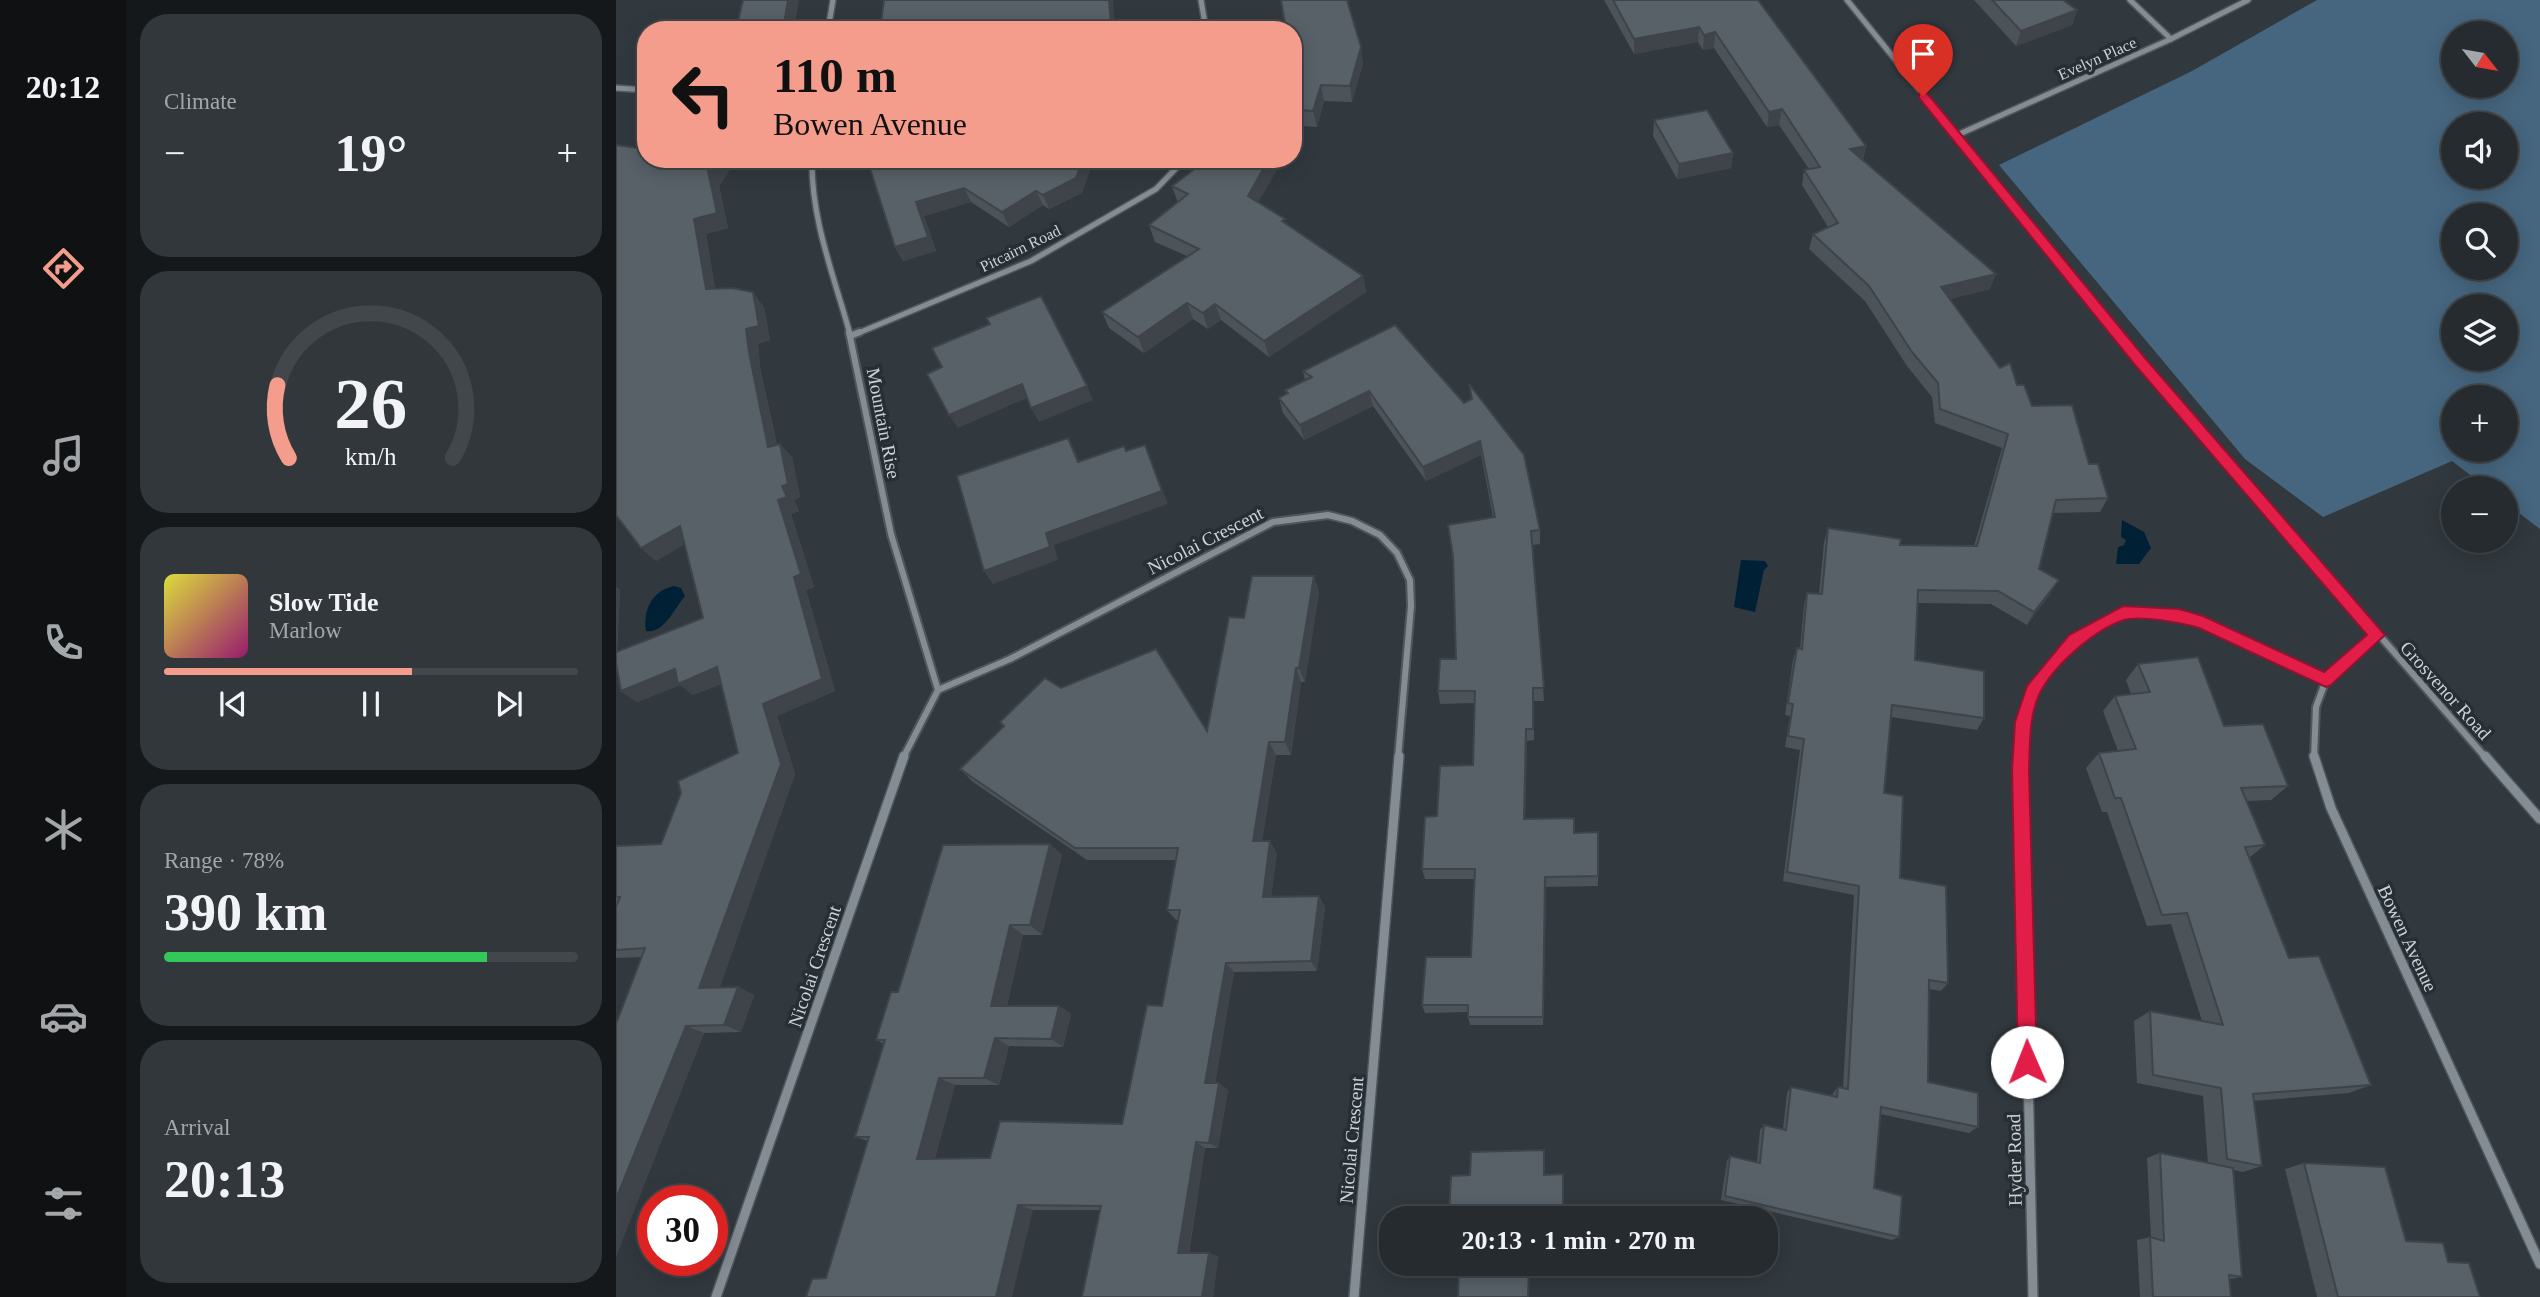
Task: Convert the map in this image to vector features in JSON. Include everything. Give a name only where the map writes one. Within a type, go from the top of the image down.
[{"type":"street","points":[[830,21],[833,0]]},
{"type":"street","points":[[1200,0],[1204,21]]},
{"type":"street","name":"Grosvenor Road","points":[[1847,0],[2140,362],[2540,819]]},
{"type":"street","points":[[2130,0],[2171,39]]},
{"type":"street","name":"Evelyn Place","points":[[1955,136],[2171,39],[2248,0]]},
{"type":"street","points":[[616,88],[637,89]]},
{"type":"street","name":"Mountain Rise","points":[[811,168],[814,203],[850,335],[879,482],[923,648],[937,690]]},
{"type":"street","name":"Pitcairn Road","points":[[850,335],[1031,261],[1156,189],[1176,168]]},
{"type":"street","name":"Nicolai Crescent","points":[[716,1297],[908,744],[937,690],[1010,659],[1273,522],[1328,515],[1352,521],[1380,535],[1397,553],[1409,580],[1411,606],[1354,1297]]},
{"type":"street","name":"Hyder Road","points":[[2033,1297],[2020,770],[2024,722],[2032,691],[2074,640],[2123,613],[2179,615],[2203,623],[2326,680]]},
{"type":"street","points":[[2326,680],[2377,635]]},
{"type":"street","name":"Bowen Avenue","points":[[2326,680],[2316,707],[2314,761],[2326,796],[2540,1264]]},
{"type":"shaded area","points":[[2317,0],[2540,0],[2540,529],[2518,512],[2518,476],[2471,476],[2453,462],[2518,462],[2518,385],[2441,385],[2441,462],[2450,462],[2323,517],[2245,459],[1999,165],[2192,71]]},
{"type":"shaded area","points":[[2122,520],[2144,532],[2151,548],[2139,564],[2116,564],[2118,547],[2124,545],[2126,540],[2121,537]]},
{"type":"shaded area","points":[[1741,560],[1765,561],[1768,566],[1764,570],[1755,612],[1734,607]]},
{"type":"shaded area","points":[[674,586],[681,588],[685,596],[663,625],[658,629],[646,631],[646,615],[651,602],[660,592]]},
{"type":"building","points":[[743,0],[788,0],[784,21],[738,21]]},
{"type":"building","points":[[884,0],[1109,0],[1111,21],[881,21]]},
{"type":"building","points":[[1281,0],[1347,0],[1361,47],[1350,86],[1321,85],[1313,111],[1302,110],[1302,21],[1284,21]]},
{"type":"building","points":[[1613,0],[1758,0],[1866,146],[1850,149],[1996,274],[1941,287],[2000,368],[2010,363],[2017,385],[2024,385],[2032,406],[2072,405],[2089,464],[2098,464],[2108,498],[2056,500],[2039,569],[2059,580],[2034,612],[1998,591],[1918,590],[1915,660],[1984,671],[1984,718],[1892,705],[1884,793],[1903,796],[1900,878],[1946,886],[1948,983],[1929,980],[1928,1082],[1978,1093],[1978,1127],[1881,1107],[1874,1188],[1902,1196],[1899,1237],[1778,1208],[1778,1206],[1725,1196],[1730,1156],[1760,1163],[1764,1125],[1786,1130],[1791,1087],[1837,1097],[1838,1087],[1848,1089],[1859,886],[1787,872],[1804,739],[1788,736],[1793,704],[1788,703],[1797,648],[1802,649],[1807,593],[1822,594],[1828,528],[1901,539],[1900,545],[1977,546],[2008,434],[1940,409],[1938,383],[1912,352],[1869,286],[1813,234],[1838,223],[1804,170],[1820,167],[1782,109],[1769,112],[1715,32],[1704,35],[1699,27],[1634,39]]},
{"type":"building","points":[[1992,0],[2063,0],[2077,10],[2021,31]]},
{"type":"building","points":[[1707,110],[1733,153],[1679,164],[1654,120]]},
{"type":"building","points":[[616,145],[637,148],[637,168],[710,168],[708,171],[717,213],[694,219],[706,289],[732,288],[753,292],[759,326],[746,329],[749,352],[768,447],[780,444],[788,484],[782,486],[787,497],[778,500],[801,574],[794,577],[822,679],[763,704],[781,764],[699,988],[738,987],[724,1025],[686,1026],[616,1199],[616,1024],[645,948],[616,950],[616,907],[620,897],[616,897],[616,846],[661,844],[681,793],[678,781],[738,753],[717,667],[678,684],[675,669],[621,691],[616,652],[703,618],[680,526],[641,548],[616,515]]},
{"type":"building","points":[[870,168],[1080,168],[1076,178],[1043,195],[1036,191],[1002,212],[964,188],[916,202],[928,237],[895,247]]},
{"type":"building","points":[[1264,168],[1248,196],[1285,219],[1282,221],[1363,276],[1264,341],[1215,304],[1203,313],[1187,303],[1138,337],[1102,312],[1199,249],[1149,225],[1188,194],[1172,186],[1193,170]]},
{"type":"building","points":[[1041,296],[1087,386],[1031,408],[1022,384],[949,415],[927,374],[942,367],[932,348],[990,324],[986,318]]},
{"type":"building","points":[[1395,325],[1464,403],[1472,399],[1469,384],[1524,455],[1540,530],[1531,531],[1544,688],[1533,688],[1533,729],[1526,729],[1524,819],[1574,818],[1574,833],[1598,832],[1598,876],[1545,877],[1543,1017],[1468,1017],[1468,1005],[1422,1005],[1426,957],[1471,957],[1475,869],[1422,869],[1425,817],[1437,816],[1440,766],[1473,765],[1475,691],[1438,691],[1440,659],[1456,659],[1453,556],[1448,525],[1495,517],[1480,441],[1423,467],[1369,391],[1300,425],[1279,398],[1288,393],[1285,390],[1312,377],[1303,371]]},
{"type":"building","points":[[1068,438],[1078,462],[1124,446],[1126,451],[1145,445],[1162,491],[1046,533],[1050,547],[984,571],[957,476]]},
{"type":"building","points":[[1252,576],[1314,576],[1285,742],[1269,742],[1253,841],[1270,841],[1263,897],[1319,896],[1311,961],[1226,963],[1205,1083],[1219,1083],[1209,1143],[1196,1142],[1178,1253],[1209,1253],[1202,1297],[1082,1297],[1101,1206],[1018,1205],[996,1297],[806,1297],[812,1279],[826,1278],[869,1137],[855,1137],[885,1040],[876,1040],[891,992],[898,992],[943,845],[1050,844],[1030,925],[1010,925],[991,1006],[1059,1006],[1051,1039],[995,1038],[984,1078],[939,1078],[917,1159],[990,1158],[1000,1121],[1122,1124],[1147,1005],[1162,1006],[1180,910],[1167,910],[1178,848],[1075,848],[960,769],[1004,726],[1000,722],[1045,678],[1061,688],[1156,649],[1207,731],[1229,617],[1244,618]]},
{"type":"building","points":[[2198,657],[2224,726],[2263,724],[2288,786],[2241,788],[2265,845],[2245,847],[2289,958],[2319,956],[2371,1085],[2253,1094],[2262,1166],[2227,1159],[2221,1088],[2153,1075],[2150,1011],[2223,1025],[2187,913],[2162,915],[2121,798],[2115,798],[2099,753],[2136,749],[2115,696],[2150,692],[2138,664]]},
{"type":"building","points":[[1544,1150],[1544,1175],[1563,1174],[1563,1206],[1449,1206],[1451,1176],[1470,1175],[1471,1152]]},
{"type":"building","points":[[2160,1153],[2233,1168],[2242,1277],[2229,1275],[2231,1297],[2153,1297],[2150,1237],[2164,1241]]},
{"type":"building","points":[[2304,1163],[2385,1167],[2406,1241],[2443,1243],[2448,1262],[2469,1263],[2480,1297],[2338,1297]]},
{"type":"building","points":[[1459,1276],[1529,1276],[1528,1297],[1458,1297]]},
{"type":"route","points":[[1923,96],[2140,362],[2377,635],[2326,680],[2246,642],[2179,615],[2123,613],[2074,640],[2050,667],[2032,691],[2024,722],[2020,770],[2027,1062]]}]
